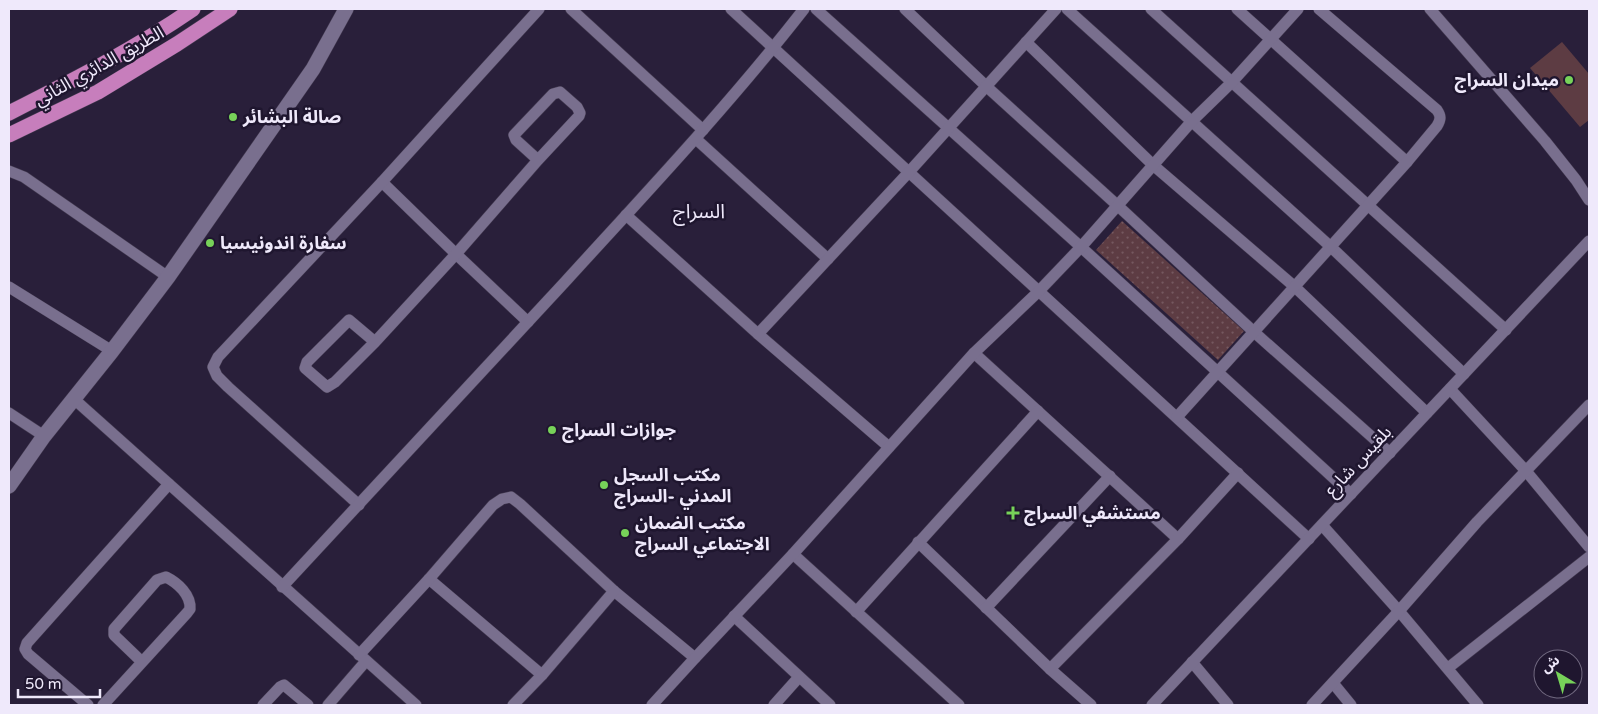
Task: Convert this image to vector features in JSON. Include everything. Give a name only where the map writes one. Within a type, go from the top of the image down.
[{"type":"highway","name":"الطريق الدائري الثاني","points":[[9,113],[91,71],[172,24],[193,9]]},
{"type":"highway","name":"الطريق الدائري الثاني","points":[[9,135],[98,92],[178,44],[230,9]]},
{"type":"street","points":[[9,486],[44,436],[168,277],[313,69],[346,9]]},
{"type":"street","points":[[360,505],[228,387],[217,376],[213,367],[218,357],[226,348],[382,182],[539,9]]},
{"type":"street","points":[[571,9],[828,259]]},
{"type":"street","points":[[731,9],[1309,539]]},
{"type":"street","points":[[282,587],[626,216],[774,48],[804,9]]},
{"type":"street","points":[[816,9],[1351,494]]},
{"type":"street","points":[[905,9],[987,87],[1118,205],[1254,332],[1390,453]]},
{"type":"street","points":[[758,334],[987,87],[1056,9]]},
{"type":"street","points":[[1067,9],[1331,246],[1464,374]]},
{"type":"street","points":[[1151,9],[1506,330]]},
{"type":"street","points":[[1237,9],[1408,162]]},
{"type":"street","points":[[652,705],[974,353],[1081,248],[1192,121],[1232,82],[1298,9]]},
{"type":"street","points":[[1177,417],[1408,162],[1440,120],[1437,110],[1319,9]]},
{"type":"street","points":[[1430,9],[1545,141],[1576,180],[1589,200]]},
{"type":"street","points":[[1026,42],[1153,165],[1295,287],[1427,413]]},
{"type":"street","points":[[375,342],[349,320],[307,362],[305,368],[327,388],[375,342],[579,116],[580,113],[577,107],[560,92],[553,94],[514,135],[516,140],[538,160]]},
{"type":"street","points":[[9,171],[24,177],[168,277]]},
{"type":"street","points":[[382,182],[528,322]]},
{"type":"street","points":[[626,216],[758,334],[889,447]]},
{"type":"street","name":"بلقيس شارع","points":[[1152,705],[1589,241]]},
{"type":"street","points":[[9,287],[112,350]]},
{"type":"street","points":[[974,353],[1178,539]]},
{"type":"street","points":[[1450,389],[1526,471],[1589,547]]},
{"type":"street","points":[[74,399],[416,705]]},
{"type":"street","points":[[1312,705],[1399,611],[1471,529],[1589,405]]},
{"type":"street","points":[[856,612],[1038,411]]},
{"type":"street","points":[[9,413],[44,436]]},
{"type":"street","points":[[1050,669],[1178,539],[1238,473]]},
{"type":"street","points":[[986,608],[1110,476]]},
{"type":"street","points":[[88,705],[28,654],[25,649],[27,643],[170,484]]},
{"type":"street","points":[[328,705],[363,658],[493,505],[502,499],[511,497],[614,591],[694,658]]},
{"type":"street","points":[[1322,525],[1399,611],[1478,705]]},
{"type":"street","points":[[918,542],[1090,705]]},
{"type":"street","points":[[792,554],[959,705]]},
{"type":"street","points":[[1448,668],[1589,557]]},
{"type":"street","points":[[103,705],[142,662],[190,608],[189,597],[172,580],[166,577],[157,580],[114,629],[114,635],[118,640],[142,662]]},
{"type":"street","points":[[429,579],[542,675]]},
{"type":"street","points":[[513,705],[542,675],[614,591]]},
{"type":"street","points":[[734,616],[830,705]]},
{"type":"street","points":[[1192,662],[1228,705]]},
{"type":"street","points":[[774,705],[799,677]]},
{"type":"street","points":[[1333,683],[1351,705]]},
{"type":"street","points":[[263,705],[280,686],[284,685],[308,705]]},
{"type":"shaded area","points":[[1562,42],[1589,74],[1589,120],[1580,127],[1530,68]]},
{"type":"shaded area","points":[[1122,221],[1244,331],[1218,360],[1096,250]]},
{"type":"place","name":"ميدان السراج","points":[[1569,80]]},
{"type":"place","name":"صالة البشائر","points":[[233,117]]},
{"type":"place","name":"سفارة اندونيسيا","points":[[210,243]]},
{"type":"place","name":"جوازات السراج","points":[[552,430]]},
{"type":"place","name":"مكتب السجل المدني -السراج","points":[[604,485]]},
{"type":"place","name":"مستشفي السراج","points":[[1013,513]]},
{"type":"place","name":"مكتب الضمان الاجتماعي السراج","points":[[625,533]]},
{"type":"district","name":"السراج","points":[[699,211]]}]
